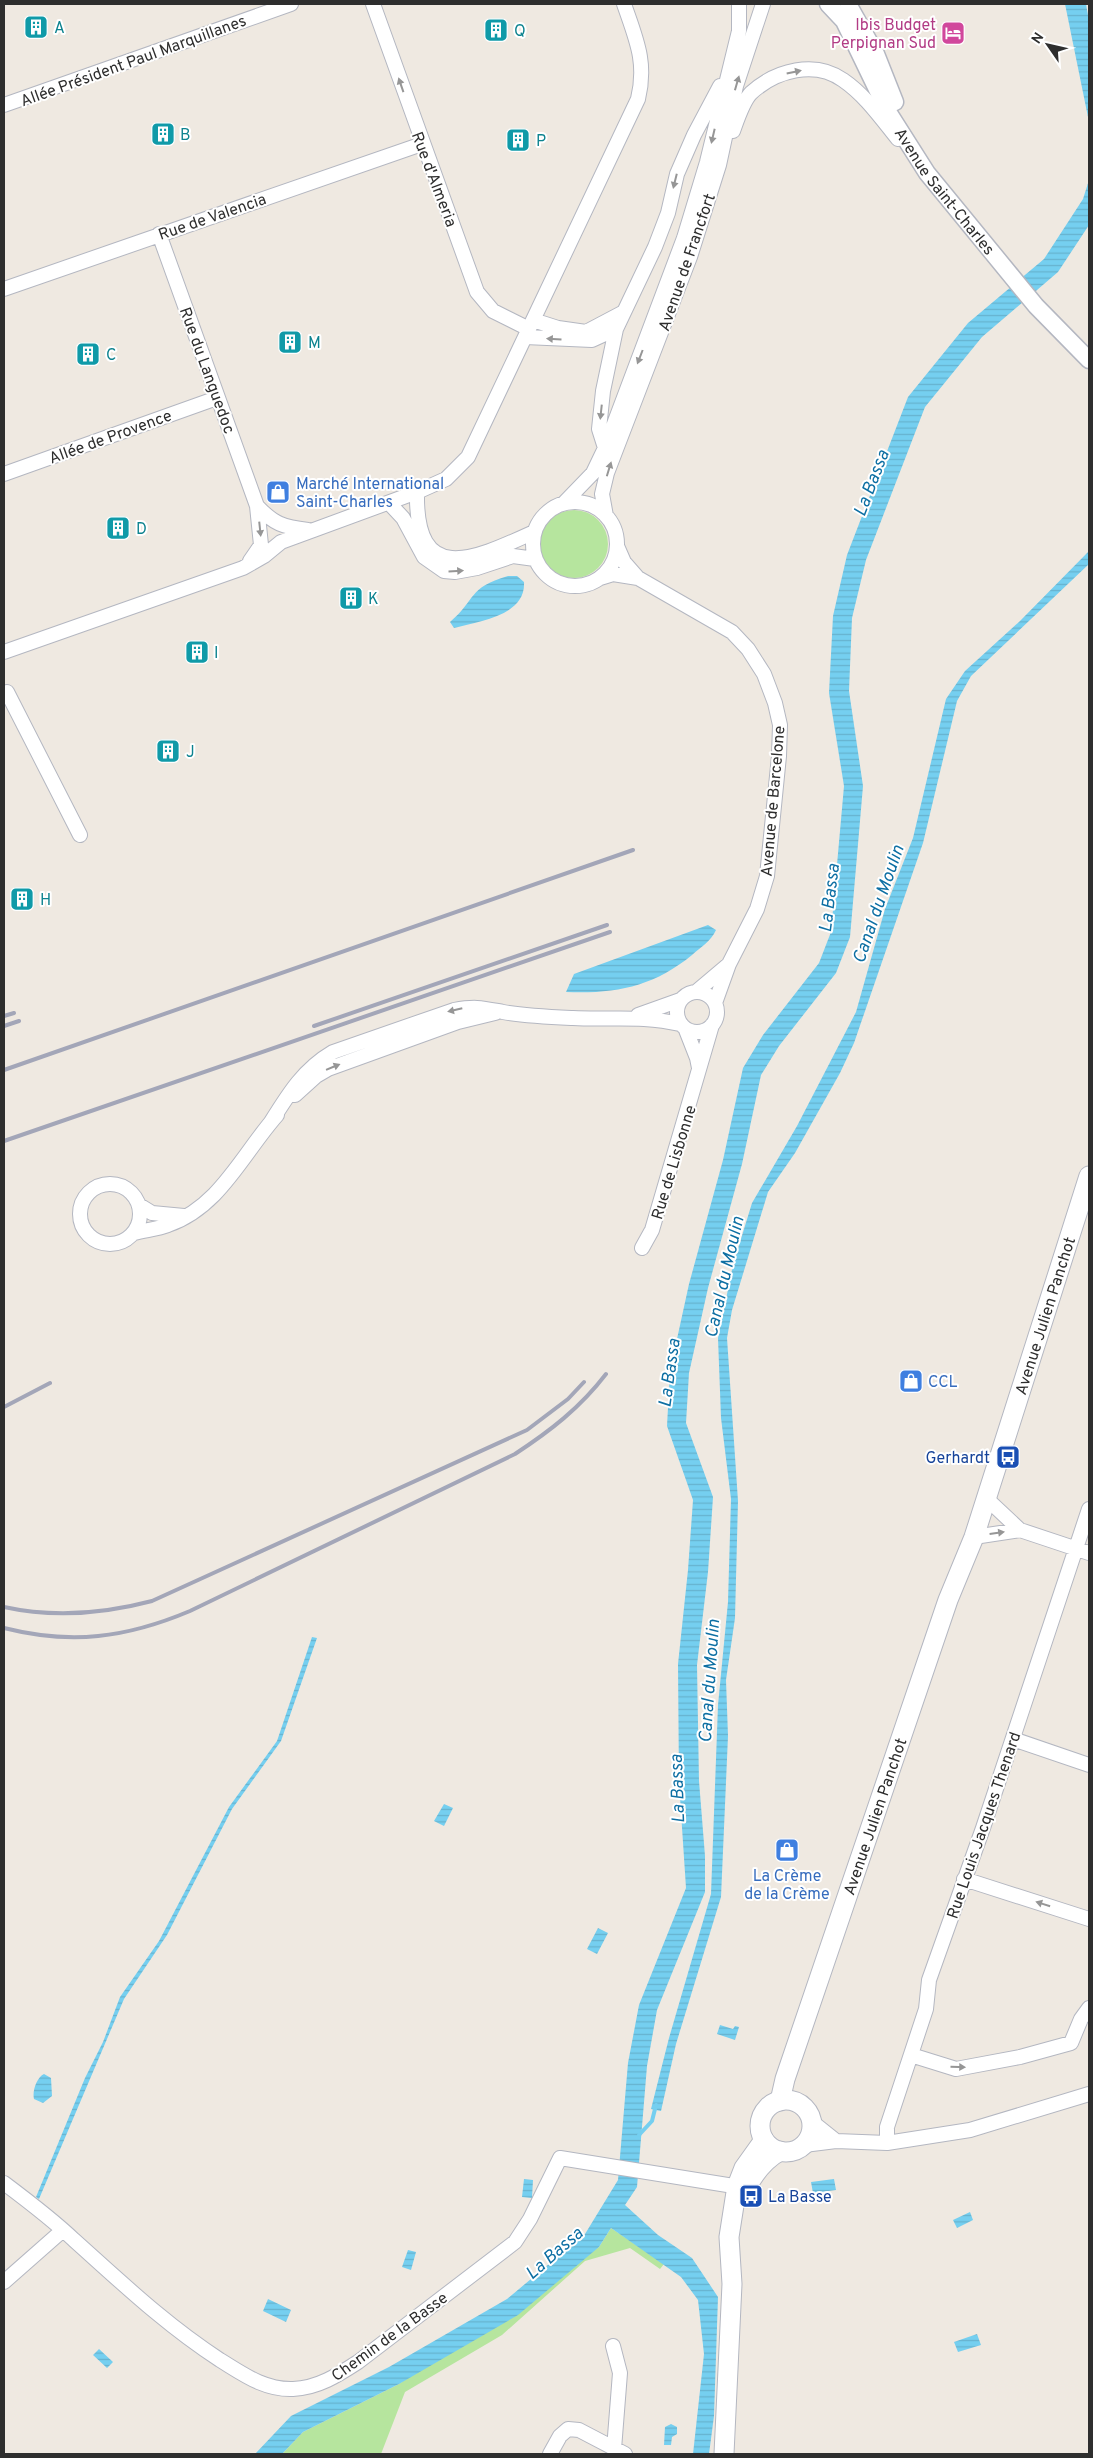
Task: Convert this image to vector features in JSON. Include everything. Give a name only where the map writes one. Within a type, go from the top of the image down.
[{"type":"main road","name":"Avenue Julien Panchot","points":[[787,2101],[802,2033],[948,1600],[974,1537],[987,1499],[1089,1177]]},
{"type":"main road","name":"Avenue Julien Panchot","points":[[948,1600],[964,1536],[984,1477],[1010,1423]]},
{"type":"main road","points":[[742,2187],[772,2156],[780,2151],[793,2151],[804,2145],[812,2129],[811,2120],[805,2108],[787,2101],[772,2104],[762,2116],[761,2132],[764,2140],[780,2151]]},
{"type":"main road","points":[[724,2454],[732,2284],[744,2168],[764,2140]]},
{"type":"main road","points":[[727,2399],[732,2454]]},
{"type":"street","name":"Allée Président Paul Marquillanes","points":[[4,106],[290,4]]},
{"type":"street","name":"Rue d'Almeria","points":[[373,4],[417,131],[429,155],[477,292],[493,311],[529,329],[558,328],[586,332],[622,313]]},
{"type":"street","points":[[4,652],[242,568],[281,542],[389,503],[446,478],[468,457],[638,99],[643,78],[639,49],[624,4]]},
{"type":"street","name":"Avenue de Francfort","points":[[564,503],[593,473],[605,448],[684,238],[707,162],[739,31],[739,4]]},
{"type":"street","name":"Avenue de Francfort","points":[[606,516],[602,494],[607,473],[690,257],[718,165],[736,86],[763,4]]},
{"type":"street","name":"Avenue Saint-Charles","points":[[828,4],[844,21],[887,110],[928,173],[1089,360]]},
{"type":"street","name":"Avenue Saint-Charles","points":[[848,4],[876,54],[899,111],[1015,272]]},
{"type":"street","points":[[690,257],[713,198],[736,122],[750,94],[768,81],[792,70],[818,69],[842,79],[861,95],[928,173]]},
{"type":"street","points":[[605,448],[599,429],[603,391],[616,329],[622,313],[631,301],[655,248],[668,213],[677,174],[694,135],[727,75]]},
{"type":"street","name":"Rue de Valencia","points":[[4,289],[422,144]]},
{"type":"street","name":"Rue du Languedoc","points":[[160,234],[257,506],[261,545],[256,555],[242,568]]},
{"type":"street","name":"Avenue Saint-Charles","points":[[1040,303],[1089,345]]},
{"type":"street","points":[[529,329],[592,340],[616,329]]},
{"type":"street","name":"Allée de Provence","points":[[4,474],[217,398]]},
{"type":"street","points":[[417,492],[417,516],[426,546],[446,559],[465,558],[505,546],[534,532]]},
{"type":"street","points":[[389,503],[403,518],[424,557],[444,571],[455,572],[477,568],[513,556],[535,559]]},
{"type":"street","points":[[564,503],[587,504],[606,516],[616,535],[617,546],[624,562],[638,578],[613,574],[582,586],[562,584],[544,574],[535,559],[532,541],[534,532],[545,514],[564,503]]},
{"type":"street","name":"Rue du Languedoc","points":[[257,506],[272,522],[290,528],[311,530]]},
{"type":"street","points":[[600,578],[614,558],[617,546]]},
{"type":"street","name":"Avenue de Barcelone","points":[[638,578],[732,632],[748,649],[764,674],[775,703],[780,725],[779,756],[767,876],[751,924],[729,964]]},
{"type":"street","points":[[5,688],[80,836]]},
{"type":"street","points":[[699,1074],[697,1058],[676,1012],[684,995],[697,991],[729,964]]},
{"type":"street","points":[[134,1232],[141,1214],[139,1204],[130,1190],[113,1183],[97,1186],[90,1191],[81,1205],[81,1224],[94,1240],[112,1244],[120,1242],[134,1232],[167,1226],[187,1216],[214,1196],[271,1122],[293,1086],[304,1073],[317,1061],[333,1052],[454,1010],[480,1007],[503,1012],[572,1018],[633,1017],[700,1032],[712,1025],[717,1014],[715,1002],[729,964]]},
{"type":"street","points":[[697,991],[707,994],[715,1002]]},
{"type":"street","points":[[633,1017],[680,1000]]},
{"type":"street","name":"Rue de Lisbonne","points":[[642,1248],[652,1230],[712,1025]]},
{"type":"street","points":[[139,1204],[152,1213],[187,1216]]},
{"type":"street","points":[[987,1499],[1020,1530],[1083,1551]]},
{"type":"street","name":"Rue Louis Jacques Thenard","points":[[886,2143],[887,2127],[926,2009],[929,1980],[1013,1739],[1083,1551],[1089,1509]]},
{"type":"street","points":[[974,1537],[1020,1530]]},
{"type":"street","points":[[1013,1739],[1089,1765]]},
{"type":"street","points":[[964,1879],[1089,1919]]},
{"type":"street","points":[[911,2055],[956,2069],[1020,2057],[1071,2043],[1081,2018],[1089,2008]]},
{"type":"street","points":[[804,2145],[836,2141],[886,2143],[970,2130],[1089,2094]]},
{"type":"street","points":[[811,2120],[836,2141]]},
{"type":"street","name":"Chemin de la Basse","points":[[4,2183],[63,2230],[126,2288],[184,2336],[254,2381],[271,2387],[292,2389],[311,2386],[332,2379],[358,2362],[515,2242],[530,2219],[560,2158],[604,2163],[742,2187]]},
{"type":"street","points":[[4,2282],[63,2230]]},
{"type":"street","points":[[550,2454],[560,2436],[568,2429],[579,2430],[620,2452],[620,2373],[613,2346]]},
{"type":"green space","points":[[581,510],[593,516],[602,525],[608,537],[606,557],[598,568],[581,578],[567,578],[550,568],[542,557],[540,537],[550,520],[561,512]]},
{"type":"green space","points":[[611,2228],[664,2264],[660,2269],[630,2248],[585,2261],[502,2335],[405,2392],[381,2454],[282,2454],[303,2432],[399,2384],[599,2247]]},
{"type":"water","points":[[1065,4],[1086,4],[1089,21],[1089,122]]},
{"type":"water","points":[[1089,180],[1089,225],[1058,272],[982,337],[925,407],[866,560],[852,618],[849,691],[863,786],[850,937],[836,973],[779,1046],[761,1075],[742,1164],[708,1288],[689,1373],[686,1423],[713,1497],[708,1572],[697,1665],[699,1781],[705,1856],[705,1892],[657,2010],[647,2066],[637,2187],[625,2205],[658,2235],[692,2258],[718,2297],[714,2416],[709,2454],[693,2454],[704,2354],[698,2300],[681,2277],[611,2228],[599,2247],[518,2315],[399,2384],[303,2432],[282,2454],[255,2454],[291,2416],[389,2367],[507,2299],[585,2234],[618,2180],[628,2063],[639,2005],[686,1888],[679,1782],[678,1664],[693,1500],[667,1426],[670,1371],[689,1284],[723,1160],[743,1068],[763,1035],[819,963],[831,932],[844,786],[829,693],[833,616],[847,555],[908,397],[968,323],[1044,259],[1083,199]]},
{"type":"water","points":[[1089,551],[1089,564],[971,676],[957,701],[923,843],[854,1043],[840,1073],[795,1153],[768,1192],[732,1310],[727,1338],[738,1501],[735,1618],[726,1680],[728,1736],[721,1897],[676,2044],[661,2111],[651,2109],[669,2038],[711,1894],[718,1705],[728,1602],[731,1499],[721,1418],[718,1338],[733,1265],[752,1203],[797,1126],[856,1012],[885,909],[913,838],[946,699],[965,671],[1020,621]]},
{"type":"water","points":[[508,576],[517,576],[524,582],[523,593],[517,603],[499,615],[454,628],[450,622],[479,590],[495,580]]},
{"type":"water","points":[[708,925],[716,930],[709,941],[663,975],[617,990],[566,992],[574,974]]},
{"type":"water","points":[[312,1637],[317,1638],[281,1741],[232,1809],[167,1935],[124,1999],[39,2199],[36,2197],[85,2078],[103,2042],[120,1997],[159,1941],[229,1807],[277,1741]]},
{"type":"water","points":[[444,1804],[453,1808],[444,1826],[434,1821]]},
{"type":"water","points":[[598,1928],[608,1933],[597,1954],[587,1949]]},
{"type":"water","points":[[720,2025],[733,2029],[735,2026],[739,2027],[735,2040],[717,2034]]},
{"type":"water","points":[[44,2074],[51,2078],[52,2096],[43,2103],[34,2099],[34,2088],[37,2081]]},
{"type":"water","points":[[524,2179],[533,2180],[532,2198],[522,2197]]},
{"type":"water","points":[[834,2179],[836,2190],[813,2193],[811,2182]]},
{"type":"water","points":[[970,2212],[973,2220],[957,2228],[953,2220]]},
{"type":"water","points":[[408,2250],[416,2252],[411,2270],[402,2267]]},
{"type":"water","points":[[268,2299],[291,2310],[286,2322],[263,2311]]},
{"type":"water","points":[[977,2334],[981,2345],[958,2352],[954,2342]]},
{"type":"water","points":[[99,2349],[113,2362],[107,2368],[93,2355]]},
{"type":"water","points":[[671,2424],[677,2427],[677,2434],[672,2437],[671,2445],[664,2445],[665,2427]]},
{"type":"waterway","name":"Canal du Moulin","points":[[639,2135],[652,2121],[656,2105]]},
{"type":"railway","points":[[4,1070],[633,850]]},
{"type":"railway","points":[[314,1026],[607,925]]},
{"type":"railway","points":[[4,1141],[610,932]]},
{"type":"railway","points":[[4,1016],[14,1013]]},
{"type":"railway","points":[[4,1026],[19,1021]]},
{"type":"railway","points":[[4,1628],[52,1636],[98,1636],[121,1633],[190,1611],[515,1454],[564,1418],[586,1398],[606,1374]]},
{"type":"railway","points":[[4,1607],[41,1613],[78,1613],[97,1612],[152,1601],[527,1430],[568,1399],[584,1382]]},
{"type":"railway","points":[[4,1407],[50,1383]]},
{"type":"place","name":"A","points":[[36,27]]},
{"type":"place","name":"Q","points":[[496,30]]},
{"type":"place","name":"Ibis Budget Perpignan Sud","points":[[953,33]]},
{"type":"place","name":"B","points":[[163,134]]},
{"type":"place","name":"P","points":[[518,140]]},
{"type":"place","name":"M","points":[[290,342]]},
{"type":"place","name":"C","points":[[88,354]]},
{"type":"place","name":"Marché International Saint-Charles","points":[[278,492]]},
{"type":"place","name":"D","points":[[118,528]]},
{"type":"place","name":"K","points":[[351,598]]},
{"type":"place","name":"I","points":[[197,652]]},
{"type":"place","name":"J","points":[[168,751]]},
{"type":"place","name":"H","points":[[22,899]]},
{"type":"place","name":"CCL","points":[[911,1381]]},
{"type":"place","name":"Gerhardt","points":[[1008,1457]]},
{"type":"place","name":"La Crème de la Crème","points":[[787,1850]]},
{"type":"place","name":"La Basse","points":[[751,2196]]},
{"type":"water label","name":"La Bassa","points":[[871,483]]},
{"type":"water label","name":"La Bassa","points":[[829,898]]},
{"type":"water label","name":"La Bassa","points":[[669,1373]]},
{"type":"water label","name":"La Bassa","points":[[677,1789]]},
{"type":"water label","name":"La Bassa","points":[[554,2253]]}]
